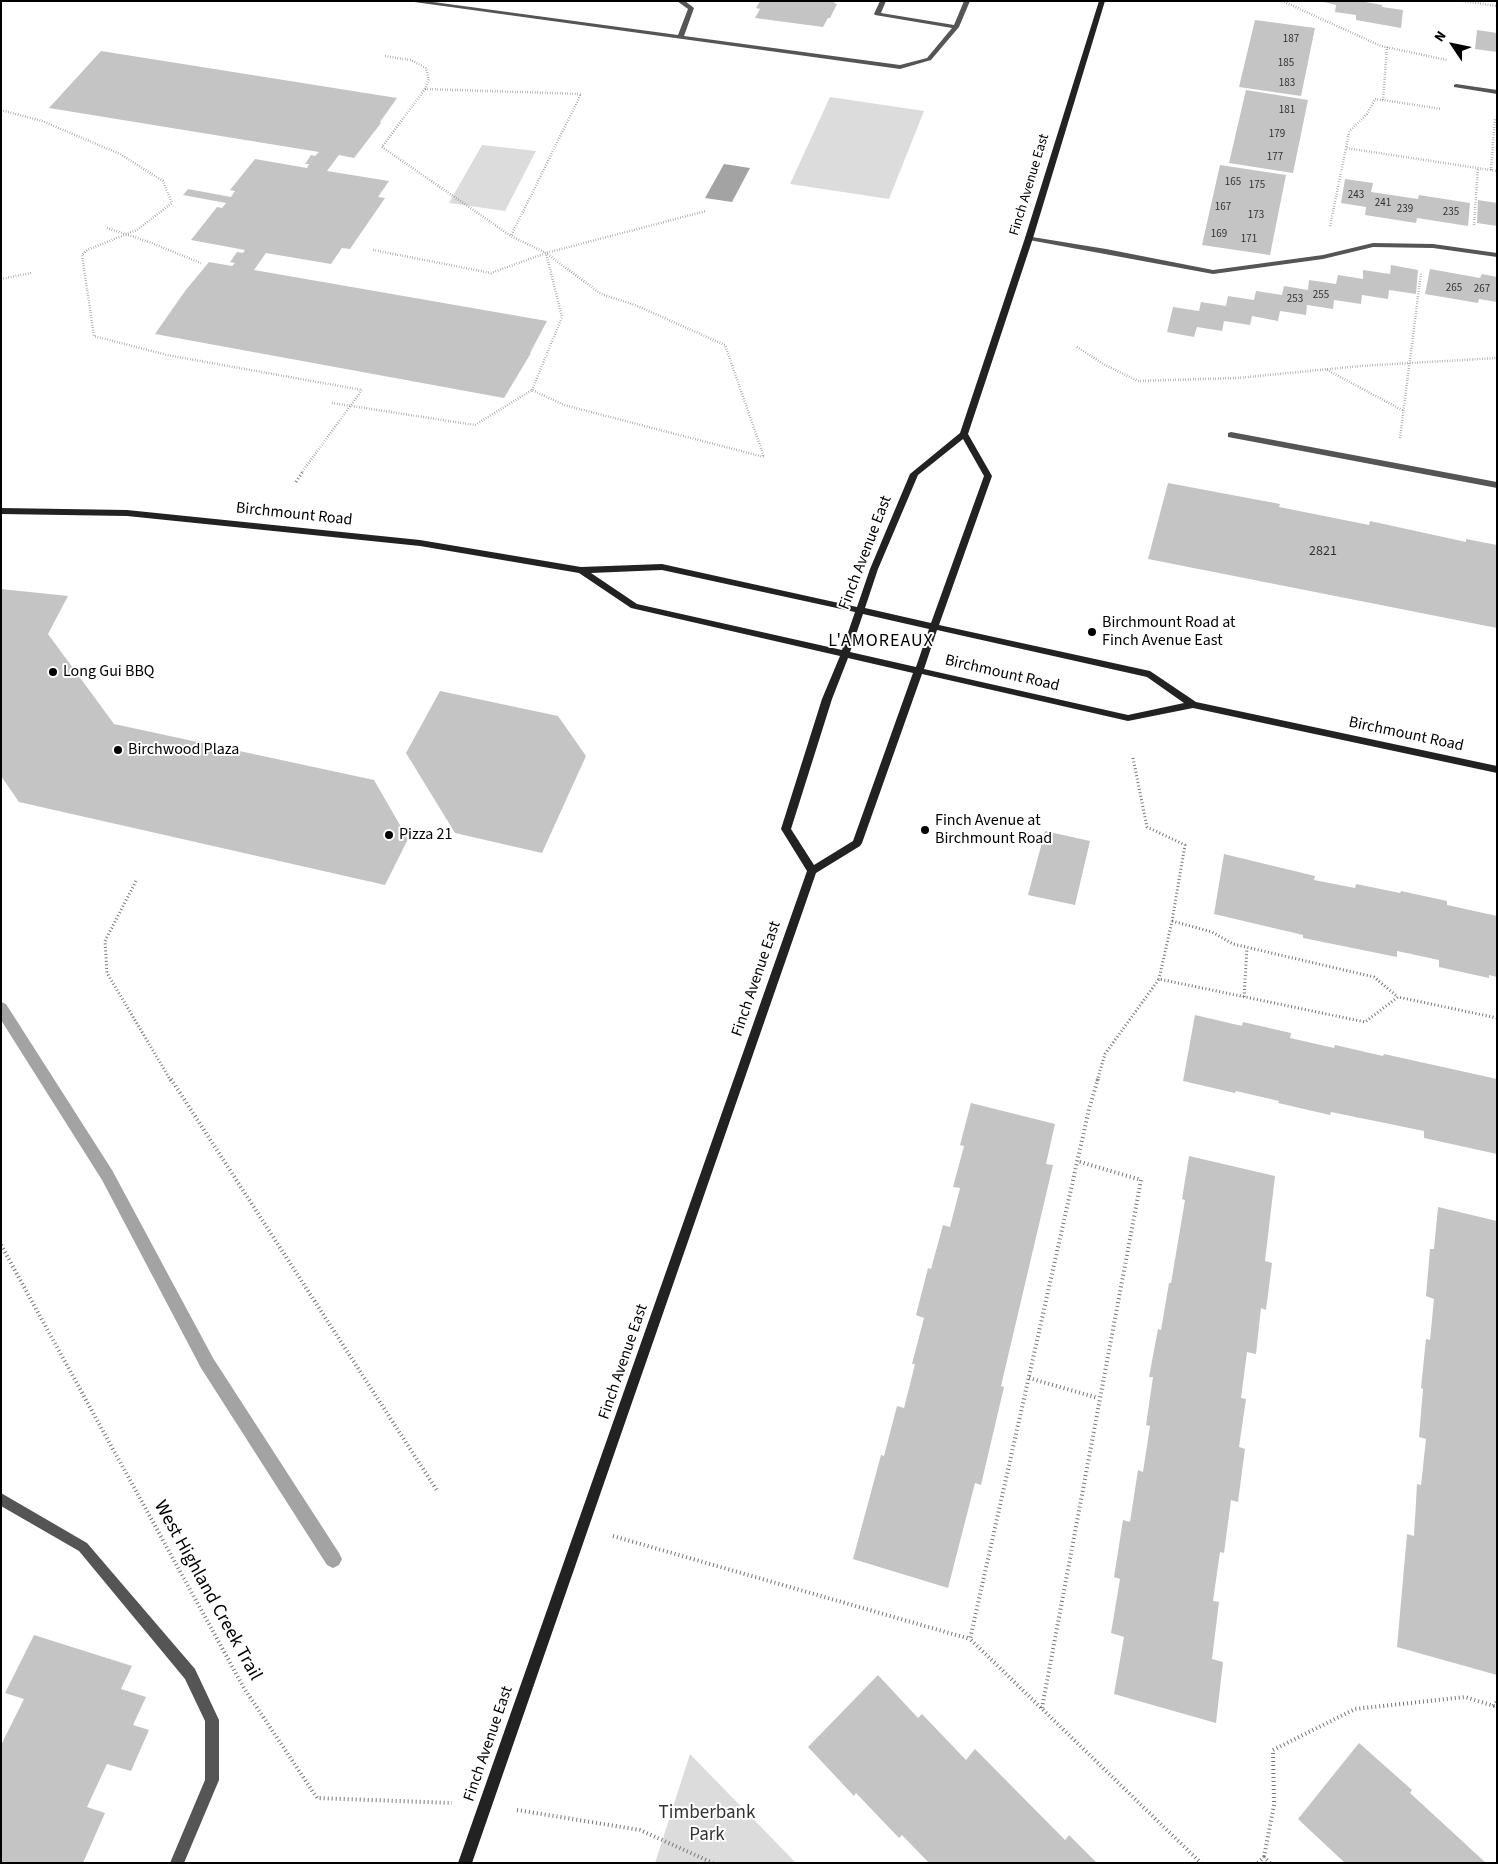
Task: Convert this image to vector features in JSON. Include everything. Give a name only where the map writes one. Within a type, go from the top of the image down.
[{"type":"main road","name":"Finch Avenue East","points":[[465,1863],[812,871],[786,829],[827,699],[861,610],[874,569],[914,474],[964,434],[1029,238],[1102,1]]},
{"type":"main road","points":[[812,871],[857,844],[988,476],[964,434]]},
{"type":"main road","name":"Birchmount Road","points":[[1,511],[127,513],[206,521],[420,543],[582,570],[662,566],[1150,674],[1193,705]]},
{"type":"main road","name":"Birchmount Road","points":[[582,570],[634,606],[1128,718],[1193,705],[1497,770]]},
{"type":"lane","points":[[410,1],[900,67],[928,59],[956,27],[967,1]]},
{"type":"lane","points":[[680,1],[691,8],[680,38]]},
{"type":"lane","points":[[883,1],[877,14],[956,27]]},
{"type":"lane","points":[[1456,86],[1497,92]]},
{"type":"lane","points":[[1029,238],[1213,272],[1323,257],[1373,244],[1426,245],[1497,255]]},
{"type":"lane","points":[[1231,435],[1497,485]]},
{"type":"lane","points":[[1,1499],[83,1547],[190,1674],[212,1720],[212,1780],[177,1863]]},
{"type":"path","points":[[1282,1],[1387,47],[1453,61]]},
{"type":"path","points":[[1463,1],[1497,6]]},
{"type":"path","points":[[1383,100],[1387,47]]},
{"type":"path","points":[[384,56],[411,60],[426,68],[429,79],[425,89],[382,147],[511,236],[546,253],[600,294],[635,305],[725,345],[764,457],[564,405],[532,390]]},
{"type":"path","points":[[425,89],[581,94],[511,236]]},
{"type":"path","points":[[1323,257],[1349,132],[1367,114],[1375,100],[1448,110]]},
{"type":"path","points":[[1,110],[42,121],[120,154],[163,181],[172,202],[137,230],[86,250],[82,254],[94,336],[167,355],[362,390],[296,482]]},
{"type":"path","points":[[1491,170],[1495,117],[1497,117]]},
{"type":"path","points":[[1346,148],[1497,171]]},
{"type":"path","points":[[1472,252],[1478,168]]},
{"type":"path","points":[[372,250],[491,273],[546,253],[706,211]]},
{"type":"path","points":[[106,228],[149,242],[201,263]]},
{"type":"path","points":[[1396,466],[1417,298],[1426,245]]},
{"type":"path","points":[[332,403],[475,425],[532,390],[562,317],[546,253]]},
{"type":"path","points":[[1,278],[32,272]]},
{"type":"path","points":[[1077,347],[1105,365],[1138,381],[1236,378],[1326,369],[1497,358]]},
{"type":"path","points":[[1326,369],[1404,411]]},
{"type":"path","points":[[970,1639],[1077,1161],[1105,1054],[1159,979],[1172,921],[1185,845],[1147,827],[1133,758]]},
{"type":"path","points":[[136,881],[105,941],[107,972],[149,1046],[438,1492]]},
{"type":"path","points":[[1172,921],[1212,932],[1233,944],[1247,948],[1374,977],[1398,997],[1497,1018]]},
{"type":"path","points":[[1244,997],[1247,948]]},
{"type":"path","points":[[1159,979],[1365,1022],[1398,997]]},
{"type":"path","points":[[1042,1709],[1141,1180],[1077,1161]]},
{"type":"path","name":"West Highland Creek Trail","points":[[1,1245],[244,1688],[317,1798],[485,1804]]},
{"type":"path","points":[[1029,1378],[1099,1398]]},
{"type":"path","points":[[583,1527],[970,1639],[1201,1863]]},
{"type":"path","points":[[1258,1863],[1264,1857],[1274,1805],[1273,1750],[1355,1708],[1465,1697],[1496,1705]]},
{"type":"path","points":[[485,1804],[640,1830],[713,1863]]},
{"type":"path","points":[[1264,1857],[1270,1863]]},
{"type":"green space","points":[[830,97],[924,111],[889,199],[790,184]]},
{"type":"green space","points":[[482,145],[536,151],[505,211],[449,203]]},
{"type":"green space","name":"Timberbank Park","points":[[690,1754],[796,1863],[655,1863]]},
{"type":"shaded area","points":[[724,164],[750,168],[732,202],[705,198]]},
{"type":"building","points":[[760,1],[835,1],[834,3],[837,4],[823,27],[755,18],[760,9],[756,8]]},
{"type":"building","points":[[1320,1],[1360,1],[1403,10],[1401,28],[1356,20],[1356,15],[1335,12],[1336,5]]},
{"type":"building","points":[[1255,20],[1315,28],[1301,96],[1239,87]]},
{"type":"building","points":[[1477,30],[1497,33],[1497,52],[1475,49]]},
{"type":"building","points":[[101,51],[397,98],[381,123],[354,158],[339,155],[327,171],[389,181],[378,197],[385,198],[350,249],[342,248],[331,264],[266,253],[254,270],[547,321],[531,353],[504,398],[155,334],[185,291],[209,262],[232,266],[235,263],[230,262],[237,252],[243,253],[245,250],[191,240],[217,207],[222,208],[226,203],[183,195],[188,189],[231,197],[235,191],[230,190],[255,159],[307,168],[309,164],[305,164],[311,155],[315,156],[319,152],[49,108]]},
{"type":"building","points":[[1246,90],[1308,100],[1293,173],[1229,163]]},
{"type":"building","points":[[1220,165],[1286,175],[1270,255],[1202,245]]},
{"type":"building","points":[[1345,179],[1373,183],[1371,192],[1418,199],[1419,195],[1470,203],[1468,226],[1417,218],[1416,223],[1365,215],[1366,207],[1341,203]]},
{"type":"building","points":[[1478,200],[1497,203],[1497,226],[1477,223]]},
{"type":"building","points":[[1391,265],[1418,270],[1416,294],[1389,290],[1388,299],[1362,295],[1361,304],[1334,300],[1333,309],[1307,305],[1306,315],[1280,311],[1278,321],[1252,316],[1250,325],[1224,321],[1222,331],[1197,327],[1194,337],[1167,332],[1173,307],[1199,311],[1201,302],[1226,306],[1228,296],[1254,300],[1256,291],[1282,295],[1284,286],[1308,290],[1309,280],[1336,284],[1338,275],[1363,279],[1363,270],[1390,274]]},
{"type":"building","points":[[1430,269],[1480,278],[1482,274],[1497,277],[1497,302],[1479,299],[1478,303],[1425,294]]},
{"type":"building","points":[[1168,483],[1280,504],[1279,507],[1369,525],[1370,521],[1466,542],[1466,539],[1497,545],[1497,628],[1148,559]]},
{"type":"building","name":"Birchwood Plaza","points":[[1,589],[68,596],[48,634],[114,724],[374,780],[408,839],[385,885],[19,802],[1,776]]},
{"type":"building","points":[[440,691],[558,716],[586,756],[542,853],[455,833],[406,753]]},
{"type":"building","points":[[1045,831],[1090,841],[1075,905],[1028,895]]},
{"type":"building","points":[[1224,854],[1315,876],[1314,880],[1355,888],[1356,884],[1400,893],[1401,891],[1447,901],[1447,905],[1497,916],[1497,977],[1489,975],[1489,978],[1439,967],[1439,960],[1397,951],[1397,957],[1303,938],[1303,935],[1214,914]]},
{"type":"building","points":[[1195,1015],[1242,1026],[1243,1022],[1291,1033],[1290,1038],[1334,1048],[1335,1045],[1383,1056],[1384,1054],[1497,1079],[1497,1154],[1424,1138],[1424,1131],[1331,1112],[1330,1115],[1236,1091],[1235,1093],[1183,1081]]},
{"type":"building","points":[[971,1103],[1055,1124],[1046,1164],[1053,1165],[1001,1386],[1004,1387],[981,1485],[975,1483],[948,1588],[853,1559],[881,1455],[884,1456],[897,1406],[904,1408],[915,1364],[912,1364],[924,1318],[916,1315],[928,1268],[931,1269],[943,1225],[950,1227],[960,1188],[953,1187],[964,1146],[960,1145]]},
{"type":"building","points":[[1189,1156],[1275,1176],[1265,1261],[1272,1263],[1266,1310],[1261,1308],[1256,1354],[1247,1352],[1241,1398],[1246,1399],[1239,1447],[1245,1449],[1238,1502],[1231,1500],[1224,1553],[1220,1552],[1213,1601],[1219,1602],[1212,1659],[1223,1662],[1216,1723],[1114,1694],[1124,1637],[1111,1633],[1120,1579],[1114,1577],[1123,1520],[1130,1522],[1138,1470],[1143,1472],[1150,1426],[1146,1425],[1153,1377],[1149,1377],[1158,1329],[1161,1330],[1169,1283],[1171,1283],[1185,1200],[1182,1199]]},
{"type":"building","points":[[1438,1207],[1497,1221],[1497,1675],[1397,1647],[1407,1534],[1414,1536],[1417,1484],[1421,1485],[1426,1439],[1419,1437],[1423,1389],[1421,1388],[1426,1339],[1430,1340],[1434,1299],[1426,1296],[1430,1249],[1434,1249]]},
{"type":"building","points":[[34,1635],[132,1666],[121,1689],[146,1697],[133,1725],[149,1730],[131,1771],[107,1764],[87,1807],[105,1813],[83,1863],[1,1863],[1,1745],[24,1699],[5,1693]]},
{"type":"building","points":[[878,1675],[918,1718],[922,1714],[966,1760],[975,1749],[1065,1840],[1069,1835],[1097,1863],[929,1863],[902,1835],[899,1838],[856,1793],[854,1796],[808,1747]]},
{"type":"building","points":[[1359,1743],[1412,1790],[1410,1793],[1486,1863],[1345,1863],[1298,1819]]},
{"type":"waterway","points":[[1,1008],[107,1175],[207,1363],[333,1559]]},
{"type":"place","name":"Birchmount Road at Finch Avenue East","points":[[1092,632]]},
{"type":"place","name":"Long Gui BBQ","points":[[53,672]]},
{"type":"place","name":"Birchwood Plaza","points":[[118,750]]},
{"type":"place","name":"Finch Avenue at Birchmount Road","points":[[925,830]]},
{"type":"place","name":"Pizza 21","points":[[389,835]]},
{"type":"district","name":"L'AMOREAUX","points":[[881,642]]}]
